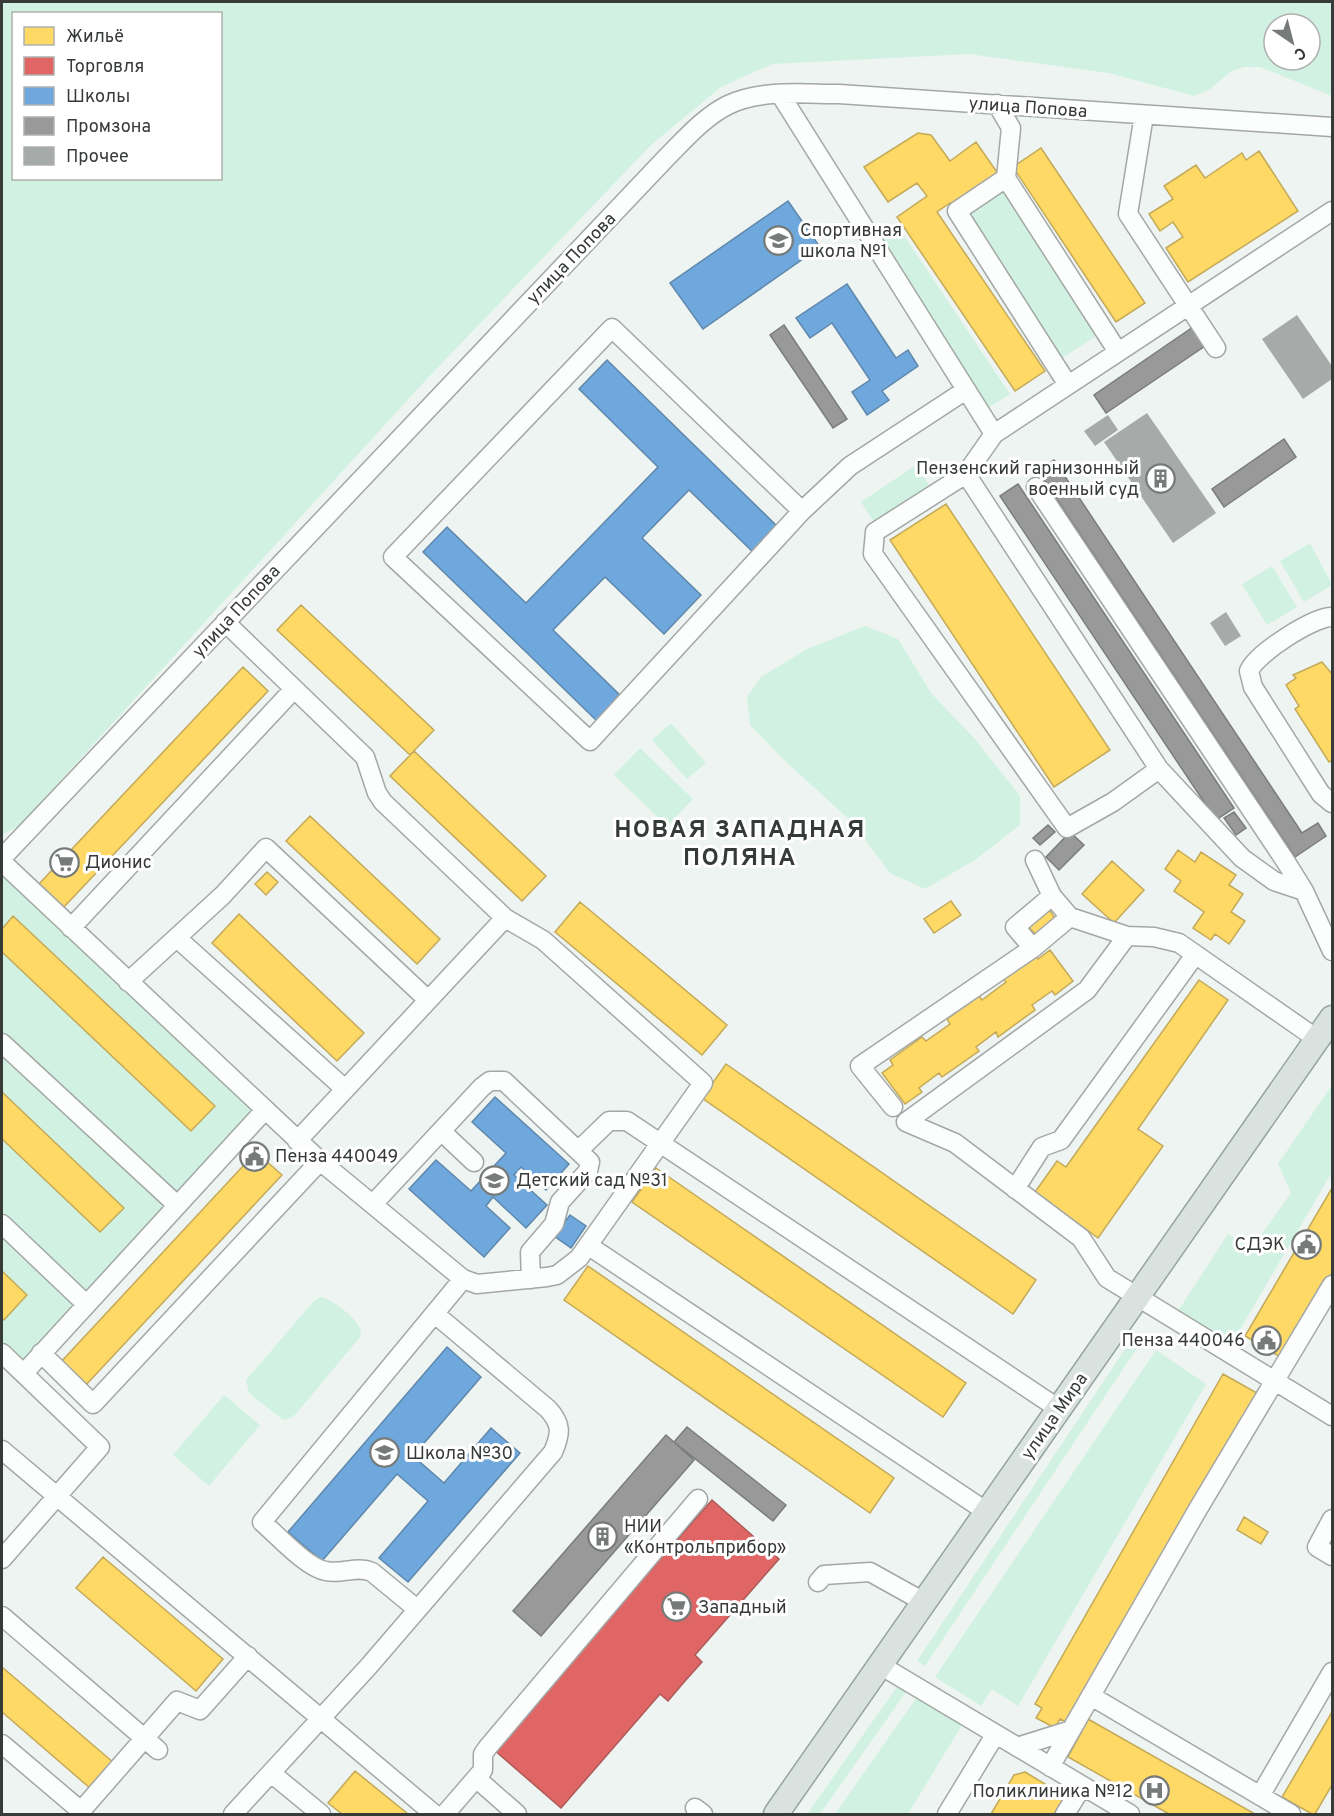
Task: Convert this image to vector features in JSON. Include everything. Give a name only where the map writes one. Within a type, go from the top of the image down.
[{"type":"main road","name":"улица Мира","points":[[776,1815],[1136,1298],[1327,1030]]},
{"type":"street","name":"улица Попова","points":[[2,860],[225,622],[696,129],[727,105],[743,99],[780,94],[839,94],[1332,127]]},
{"type":"street","points":[[780,94],[994,434]]},
{"type":"street","points":[[997,104],[1011,128],[1006,178],[1118,352]]},
{"type":"street","points":[[1144,115],[1128,214],[1216,348]]},
{"type":"street","points":[[1006,178],[957,212],[1068,385]]},
{"type":"street","points":[[1159,769],[1113,802],[1067,828],[873,554],[875,532],[966,474],[994,434],[1332,211]]},
{"type":"street","points":[[802,511],[612,328],[393,557],[590,741],[802,511],[850,466],[966,390]]},
{"type":"street","points":[[966,474],[1159,769],[1242,858],[1274,881],[1304,891]]},
{"type":"street","points":[[1036,487],[1304,891],[1332,951]]},
{"type":"street","points":[[1332,617],[1317,620],[1257,658],[1249,671],[1253,687],[1321,794],[1332,803]]},
{"type":"street","points":[[2,860],[297,1141],[464,1279],[477,1284],[531,1279],[558,1275],[569,1268],[589,1246],[703,1083],[543,940],[505,918],[383,802],[376,792],[365,757],[225,622]]},
{"type":"street","points":[[71,928],[294,689]]},
{"type":"street","points":[[128,982],[178,939],[266,848],[428,1000]]},
{"type":"street","points":[[1035,860],[1052,896],[1070,917],[1127,936],[1154,937],[1179,943],[1195,955],[1327,1030]]},
{"type":"street","points":[[1033,948],[1015,927],[1052,896]]},
{"type":"street","points":[[893,1107],[860,1066],[1033,948],[1070,917]]},
{"type":"street","points":[[297,1141],[505,918]]},
{"type":"street","points":[[1127,936],[1087,990],[906,1122],[955,1143],[1081,1238],[1107,1278],[1136,1298],[1332,1416]]},
{"type":"street","points":[[178,939],[345,1089]]},
{"type":"street","points":[[1015,1189],[1042,1147],[1061,1140],[1195,955]]},
{"type":"street","points":[[2,1043],[177,1205]]},
{"type":"street","points":[[373,1204],[482,1087],[497,1080],[510,1085],[588,1157],[590,1167],[560,1202],[554,1224],[534,1245],[529,1257],[531,1279]]},
{"type":"street","points":[[24,1373],[264,1111]]},
{"type":"street","points":[[580,1149],[601,1127],[618,1119],[637,1126],[1059,1409]]},
{"type":"street","points":[[441,1131],[474,1162]]},
{"type":"street","points":[[40,1353],[93,1404],[320,1161]]},
{"type":"street","points":[[2,1224],[86,1304]]},
{"type":"street","points":[[589,1246],[987,1512]]},
{"type":"street","points":[[417,1610],[372,1572],[365,1569],[336,1572],[319,1569],[262,1522],[464,1279]]},
{"type":"street","points":[[1050,1767],[1198,1509],[1332,1285]]},
{"type":"street","points":[[233,1814],[321,1719],[553,1452],[561,1428],[557,1418],[435,1314]]},
{"type":"street","points":[[2,1353],[100,1447],[2,1559]]},
{"type":"street","points":[[2,1450],[434,1815]]},
{"type":"street","points":[[445,1815],[483,1770],[483,1754],[488,1747],[698,1499]]},
{"type":"street","points":[[1332,1520],[1317,1547],[1332,1556]]},
{"type":"street","points":[[818,1582],[824,1575],[870,1572],[924,1602]]},
{"type":"street","points":[[2,1616],[151,1744]]},
{"type":"street","points":[[2,1744],[81,1811],[151,1744],[177,1701],[200,1710],[248,1656]]},
{"type":"street","points":[[880,1665],[1130,1815]]},
{"type":"street","points":[[1260,1796],[1332,1672]]},
{"type":"street","points":[[1091,1696],[1286,1813]]},
{"type":"street","points":[[1017,1747],[1071,1730]]},
{"type":"street","points":[[947,1815],[995,1735]]},
{"type":"street","points":[[271,1773],[321,1815]]},
{"type":"street","points":[[476,1778],[517,1815]]},
{"type":"street","points":[[1065,1815],[1082,1787]]},
{"type":"green space","points":[[2,2],[1332,2],[1332,96],[1272,72],[1322,72],[1322,12],[1262,12],[1262,68],[1244,67],[1232,71],[1210,89],[1194,96],[1109,73],[969,54],[772,64],[721,87],[651,145],[422,384],[20,825],[2,835]]},
{"type":"green space","points":[[1004,187],[1099,334],[1059,360],[964,213]]},
{"type":"green space","points":[[895,222],[1010,394],[988,408],[877,235]]},
{"type":"green space","points":[[916,465],[929,485],[874,522],[861,502]]},
{"type":"green space","points":[[1310,543],[1332,585],[1304,602],[1280,561]]},
{"type":"green space","points":[[1272,566],[1297,607],[1267,625],[1242,584]]},
{"type":"green space","points":[[865,626],[898,639],[931,693],[975,739],[1020,796],[1020,825],[975,860],[925,889],[890,873],[852,822],[783,759],[750,725],[747,697],[761,677],[807,649]]},
{"type":"green space","points":[[671,723],[706,763],[687,779],[652,740]]},
{"type":"green space","points":[[640,748],[693,799],[667,826],[614,775]]},
{"type":"green space","points":[[3,876],[253,1111],[22,1360],[2,1342]]},
{"type":"green space","points":[[1332,1085],[1332,1172],[1231,1345],[1178,1311],[1228,1234],[1252,1248],[1291,1193],[1278,1164]]},
{"type":"green space","points":[[320,1297],[331,1301],[350,1315],[359,1326],[360,1337],[295,1415],[286,1420],[282,1419],[249,1393],[246,1380],[312,1303]]},
{"type":"green space","points":[[1131,1340],[1139,1345],[925,1666],[917,1661]]},
{"type":"green space","points":[[1156,1350],[1206,1384],[1018,1706],[992,1689],[981,1706],[935,1677]]},
{"type":"green space","points":[[224,1395],[260,1425],[209,1486],[173,1455]]},
{"type":"green space","points":[[897,1687],[906,1692],[820,1814],[807,1814]]},
{"type":"green space","points":[[917,1697],[962,1725],[908,1814],[835,1814]]},
{"type":"building: Жильё","points":[[918,133],[931,135],[950,161],[976,142],[999,175],[952,207],[950,203],[937,212],[1045,371],[1015,391],[897,217],[927,196],[917,183],[888,202],[864,167]]},
{"type":"building: Жильё","points":[[1041,148],[1145,303],[1116,322],[1013,167]]},
{"type":"building: Жильё","points":[[1259,151],[1298,211],[1188,282],[1166,248],[1183,237],[1173,222],[1160,231],[1149,214],[1173,199],[1164,186],[1196,165],[1205,178],[1242,153],[1246,160]]},
{"type":"building: Жильё","points":[[946,504],[1110,750],[1054,787],[890,540]]},
{"type":"building: Жильё","points":[[301,605],[434,730],[410,755],[277,630]]},
{"type":"building: Жильё","points":[[1322,662],[1332,674],[1332,760],[1329,762],[1295,709],[1299,706],[1286,685],[1296,678],[1293,675]]},
{"type":"building: Жильё","points":[[243,667],[268,691],[64,907],[39,884]]},
{"type":"building: Жильё","points":[[414,751],[546,876],[522,901],[390,776]]},
{"type":"building: Жильё","points":[[310,816],[440,939],[417,964],[286,841]]},
{"type":"building: Жильё","points":[[1178,850],[1195,862],[1201,852],[1236,875],[1229,885],[1243,894],[1231,912],[1245,921],[1229,944],[1215,934],[1211,940],[1193,928],[1204,912],[1174,891],[1181,881],[1165,869]]},
{"type":"building: Жильё","points":[[1112,861],[1144,890],[1114,923],[1082,894]]},
{"type":"building: Жильё","points":[[267,872],[278,882],[266,895],[255,884]]},
{"type":"building: Жильё","points":[[951,901],[961,915],[934,933],[924,919]]},
{"type":"building: Жильё","points":[[580,902],[727,1025],[702,1055],[555,932]]},
{"type":"building: Жильё","points":[[1048,908],[1055,918],[1035,934],[1027,925]]},
{"type":"building: Жильё","points":[[239,914],[364,1033],[337,1061],[212,943]]},
{"type":"building: Жильё","points":[[13,916],[215,1106],[191,1131],[2,952],[2,929]]},
{"type":"building: Жильё","points":[[1050,950],[1073,981],[1055,995],[1052,991],[1032,1005],[1035,1010],[998,1037],[996,1032],[976,1047],[979,1051],[942,1077],[939,1073],[919,1088],[922,1092],[905,1104],[882,1073],[893,1065],[890,1060],[922,1037],[926,1041],[950,1024],[947,1019],[979,996],[982,1000],[1006,982],[1003,978],[1035,954],[1038,959]]},
{"type":"building: Жильё","points":[[1199,980],[1228,1000],[1138,1129],[1163,1146],[1098,1238],[1035,1192],[1057,1161],[1066,1167]]},
{"type":"building: Жильё","points":[[726,1064],[1036,1280],[1013,1314],[702,1098]]},
{"type":"building: Жильё","points":[[2,1092],[124,1208],[100,1232],[2,1139]]},
{"type":"building: Жильё","points":[[256,1152],[282,1175],[85,1386],[60,1363]]},
{"type":"building: Жильё","points":[[656,1168],[966,1383],[943,1417],[632,1202]]},
{"type":"building: Жильё","points":[[1332,1188],[1332,1273],[1282,1358],[1245,1336]]},
{"type":"building: Жильё","points":[[588,1266],[894,1478],[870,1513],[564,1300]]},
{"type":"building: Жильё","points":[[2,1271],[27,1295],[4,1320],[2,1318]]},
{"type":"building: Жильё","points":[[1223,1374],[1257,1393],[1074,1711],[1074,1726],[1060,1719],[1055,1728],[1036,1718],[1042,1708],[1035,1704]]},
{"type":"building: Жильё","points":[[1244,1517],[1268,1532],[1261,1544],[1237,1530]]},
{"type":"building: Жильё","points":[[103,1557],[223,1659],[196,1691],[76,1588]]},
{"type":"building: Жильё","points":[[2,1667],[114,1763],[91,1789],[2,1712]]},
{"type":"building: Жильё","points":[[1332,1712],[1332,1785],[1315,1814],[1312,1814],[1282,1797]]},
{"type":"building: Жильё","points":[[1081,1715],[1255,1814],[1169,1814],[1068,1757],[1082,1731],[1074,1726]]},
{"type":"building: Жильё","points":[[355,1771],[408,1814],[342,1814],[328,1803]]},
{"type":"building: Жильё","points":[[1025,1772],[1065,1796],[1054,1814],[991,1814],[1014,1775]]},
{"type":"building: Торговля","name":"Западный","points":[[712,1500],[779,1559],[695,1655],[702,1662],[668,1701],[660,1694],[561,1808],[493,1749]]},
{"type":"building: Школы","points":[[788,201],[820,247],[703,329],[670,283]]},
{"type":"building: Школы","points":[[847,284],[896,358],[908,350],[918,366],[882,391],[889,400],[867,415],[852,392],[870,380],[832,323],[810,338],[796,318]]},
{"type":"building: Школы","points":[[607,360],[780,529],[756,555],[689,490],[642,538],[701,595],[664,634],[605,577],[553,630],[622,697],[598,722],[423,552],[447,527],[526,603],[658,467],[579,389]]},
{"type":"building: Школы","points":[[495,1097],[569,1164],[546,1190],[521,1167],[514,1175],[547,1205],[526,1228],[493,1197],[486,1206],[510,1228],[484,1257],[409,1189],[436,1160],[471,1191],[506,1153],[472,1122]]},
{"type":"building: Школы","points":[[570,1215],[586,1226],[571,1248],[554,1236]]},
{"type":"building: Школы","points":[[447,1347],[481,1377],[413,1456],[444,1483],[491,1428],[520,1453],[408,1582],[379,1558],[428,1501],[397,1474],[322,1561],[288,1532]]},
{"type":"building: Промзона","points":[[784,325],[847,419],[833,428],[770,335]]},
{"type":"building: Промзона","points":[[1193,327],[1205,346],[1106,413],[1094,395]]},
{"type":"building: Промзона","points":[[1284,439],[1296,457],[1224,507],[1212,489]]},
{"type":"building: Промзона","points":[[1054,460],[1302,833],[1318,823],[1326,836],[1295,857],[1038,471]]},
{"type":"building: Промзона","points":[[1018,484],[1234,808],[1216,820],[1000,496]]},
{"type":"building: Промзона","points":[[1234,812],[1246,828],[1236,835],[1224,818]]},
{"type":"building: Промзона","points":[[1048,825],[1055,832],[1040,845],[1033,838]]},
{"type":"building: Промзона","points":[[1070,832],[1084,845],[1059,870],[1046,857]]},
{"type":"building: Промзона","points":[[687,1427],[786,1505],[773,1521],[674,1442]]},
{"type":"building: Промзона","name":"НИИ «Контрольприбор»","points":[[666,1435],[694,1460],[541,1636],[513,1611]]},
{"type":"building: Прочее","points":[[1297,315],[1332,366],[1332,379],[1303,399],[1262,339]]},
{"type":"building: Прочее","name":"Пензенский гарнизонный военный суд","points":[[1147,413],[1216,513],[1173,543],[1104,442]]},
{"type":"building: Прочее","points":[[1108,415],[1118,430],[1095,446],[1084,431]]},
{"type":"building: Прочее","points":[[1226,612],[1241,636],[1225,646],[1210,623]]},
{"type":"place","name":"Спортивная школа №1","points":[[779,240]]},
{"type":"place","name":"Пензенский гарнизонный военный суд","points":[[1160,478]]},
{"type":"place","name":"Дионис","points":[[64,862]]},
{"type":"place","name":"Пенза 440049","points":[[254,1156]]},
{"type":"place","name":"Детский сад №31","points":[[495,1180]]},
{"type":"place","name":"СДЭК","points":[[1306,1244]]},
{"type":"place","name":"Пенза 440046","points":[[1266,1340]]},
{"type":"place","name":"Школа №30","points":[[385,1453]]},
{"type":"place","name":"НИИ «Контрольприбор»","points":[[603,1536]]},
{"type":"place","name":"Западный","points":[[677,1607]]},
{"type":"place","name":"Поликлиника №12","points":[[1154,1791]]},
{"type":"district","name":"НОВАЯ ЗАПАДНАЯ ПОЛЯНА","points":[[740,843]]}]
